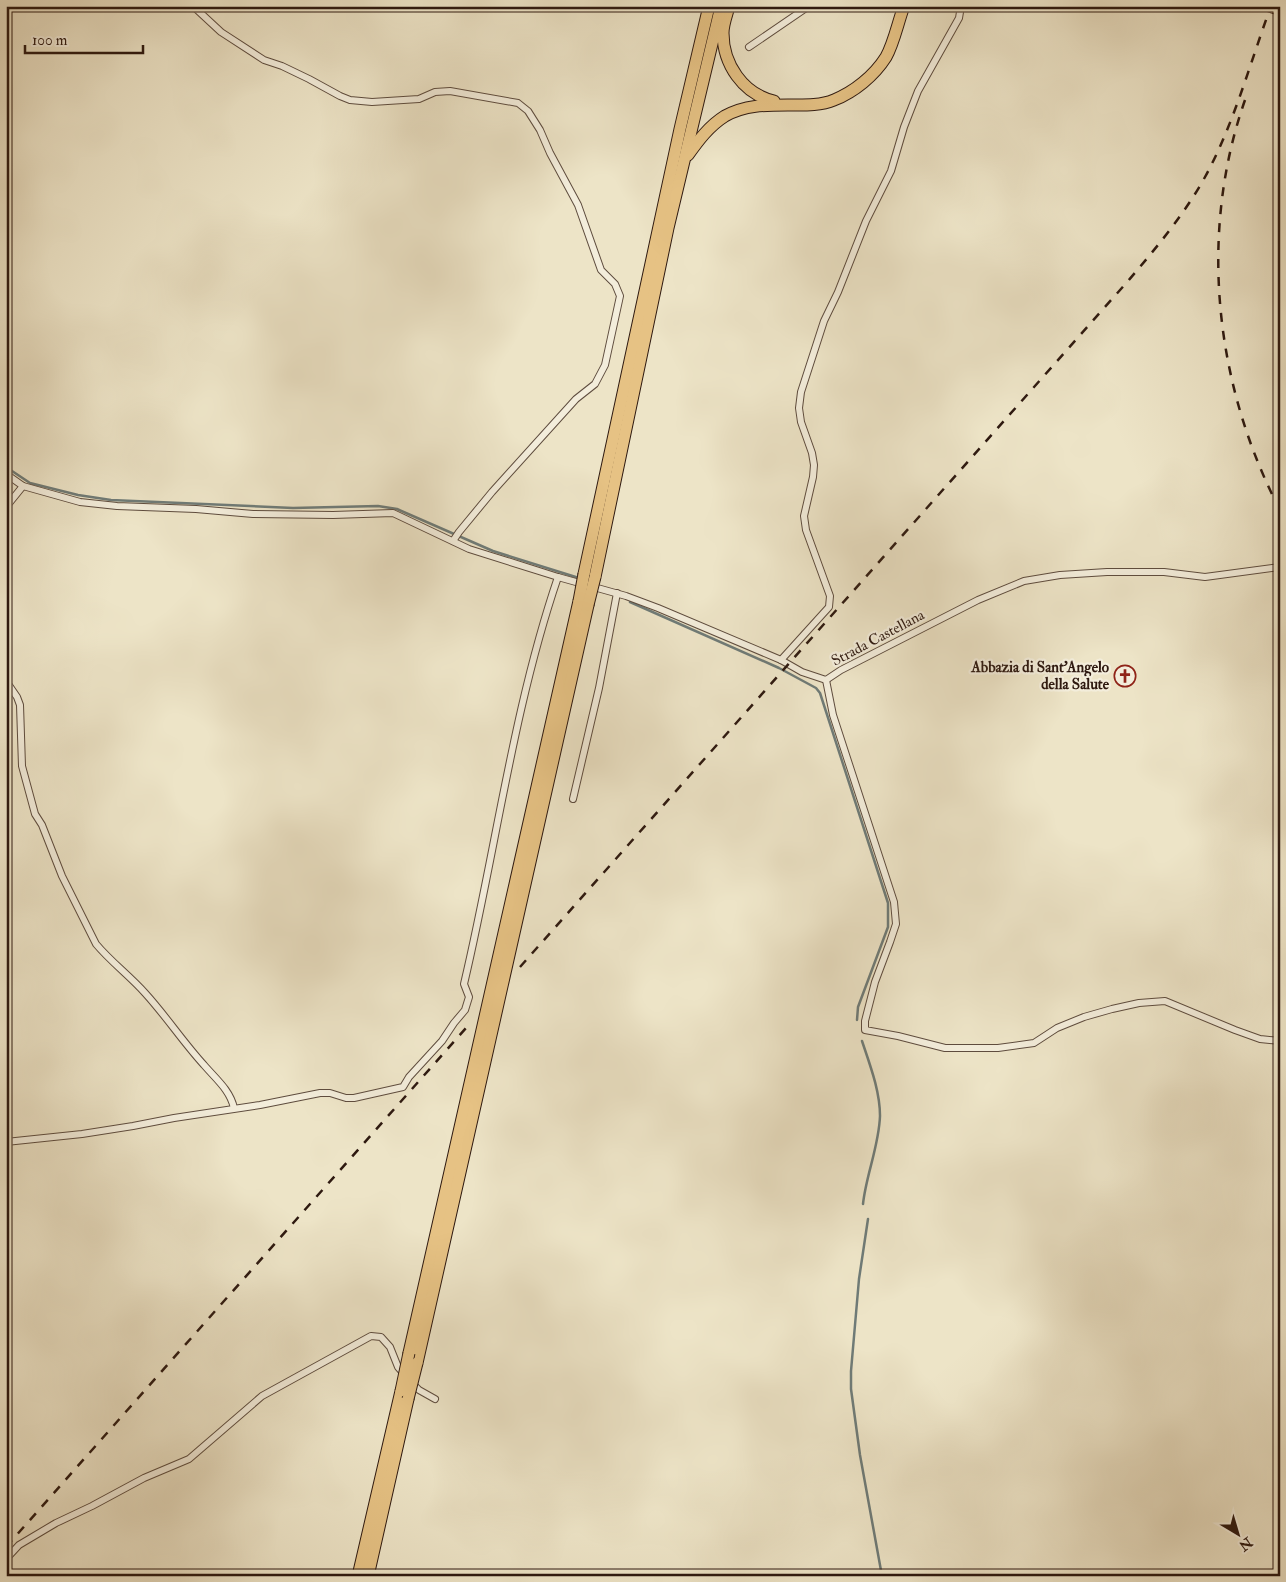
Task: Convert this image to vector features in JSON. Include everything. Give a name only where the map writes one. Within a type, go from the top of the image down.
[{"type":"highway","points":[[358,1576],[405,1395],[417,1363],[584,603],[680,129],[709,6]]},
{"type":"highway","points":[[589,575],[721,6]]},
{"type":"highway","points":[[728,6],[723,32],[726,54],[734,74],[747,88],[764,99],[791,105]]},
{"type":"highway","points":[[684,161],[708,130],[724,116],[744,108],[759,105],[791,105],[832,101],[852,91],[874,73],[887,55],[904,6]]},
{"type":"highway","points":[[368,1576],[405,1395],[409,1353],[584,603]]},
{"type":"main road","points":[[1268,6],[1280,10]]},
{"type":"street","points":[[193,6],[221,32],[264,60],[282,66],[350,100],[372,102],[419,99],[436,92],[450,91],[518,103],[528,112],[540,130],[578,205],[601,270],[615,284],[620,296],[605,365],[595,384],[576,399],[453,541]]},
{"type":"street","points":[[749,47],[808,6]]},
{"type":"street","points":[[781,660],[829,607],[830,596],[806,530],[804,516],[813,478],[814,465],[812,453],[801,422],[799,408],[802,385],[824,321],[838,292],[866,220],[891,171],[904,127],[918,91],[959,18],[961,6]]},
{"type":"street","name":"Strada Castellana","points":[[6,474],[23,486],[80,502],[117,506],[196,509],[253,514],[333,515],[394,513],[469,549],[617,593],[658,608],[781,660],[802,672],[826,680],[841,670],[942,618],[978,600],[1024,581],[1060,575],[1107,572],[1164,572],[1205,577],[1280,567]]},
{"type":"street","points":[[6,507],[23,486]]},
{"type":"street","points":[[6,1142],[82,1134],[260,1105],[320,1093],[354,1098],[403,1087],[409,1077],[442,1041],[454,1022],[465,1010],[469,997],[464,984],[508,770],[528,681],[547,608],[558,577]]},
{"type":"street","points":[[573,799],[599,688],[617,593]]},
{"type":"street","points":[[826,680],[833,715],[894,902],[896,924],[875,982],[865,1021],[865,1030],[945,1048],[998,1048],[1034,1043],[1058,1028],[1084,1017],[1112,1009],[1139,1003],[1165,1001],[1260,1039],[1280,1042]]},
{"type":"street","points":[[6,681],[20,705],[22,766],[36,814],[62,876],[96,944],[146,995],[224,1087],[232,1099],[234,1108]]},
{"type":"street","points":[[6,1559],[19,1545],[56,1523],[144,1478],[189,1460],[262,1396],[372,1336],[381,1337],[390,1347],[398,1367],[419,1390],[435,1399]]},
{"type":"waterway","points":[[6,467],[30,483],[78,495],[111,500],[293,508],[378,506],[397,509],[493,551],[579,578]]},
{"type":"waterway","points":[[630,602],[779,668],[816,688],[820,693],[888,903],[888,927],[858,1007],[857,1020]]},
{"type":"waterway","points":[[862,1041],[880,1107],[879,1127],[863,1204]]},
{"type":"waterway","points":[[868,1219],[859,1279],[851,1389],[860,1455],[882,1576]]},
{"type":"railway","points":[[520,967],[1128,281],[1169,231],[1197,191],[1225,136],[1271,6]]},
{"type":"railway","points":[[1245,100],[1230,151],[1222,203],[1218,256],[1220,309],[1228,361],[1240,412],[1258,462],[1280,510]]},
{"type":"railway","points":[[6,1547],[466,1028]]},
{"type":"place","name":"Abbazia di Sant’Angelo della Salute","points":[[1125,676]]}]
